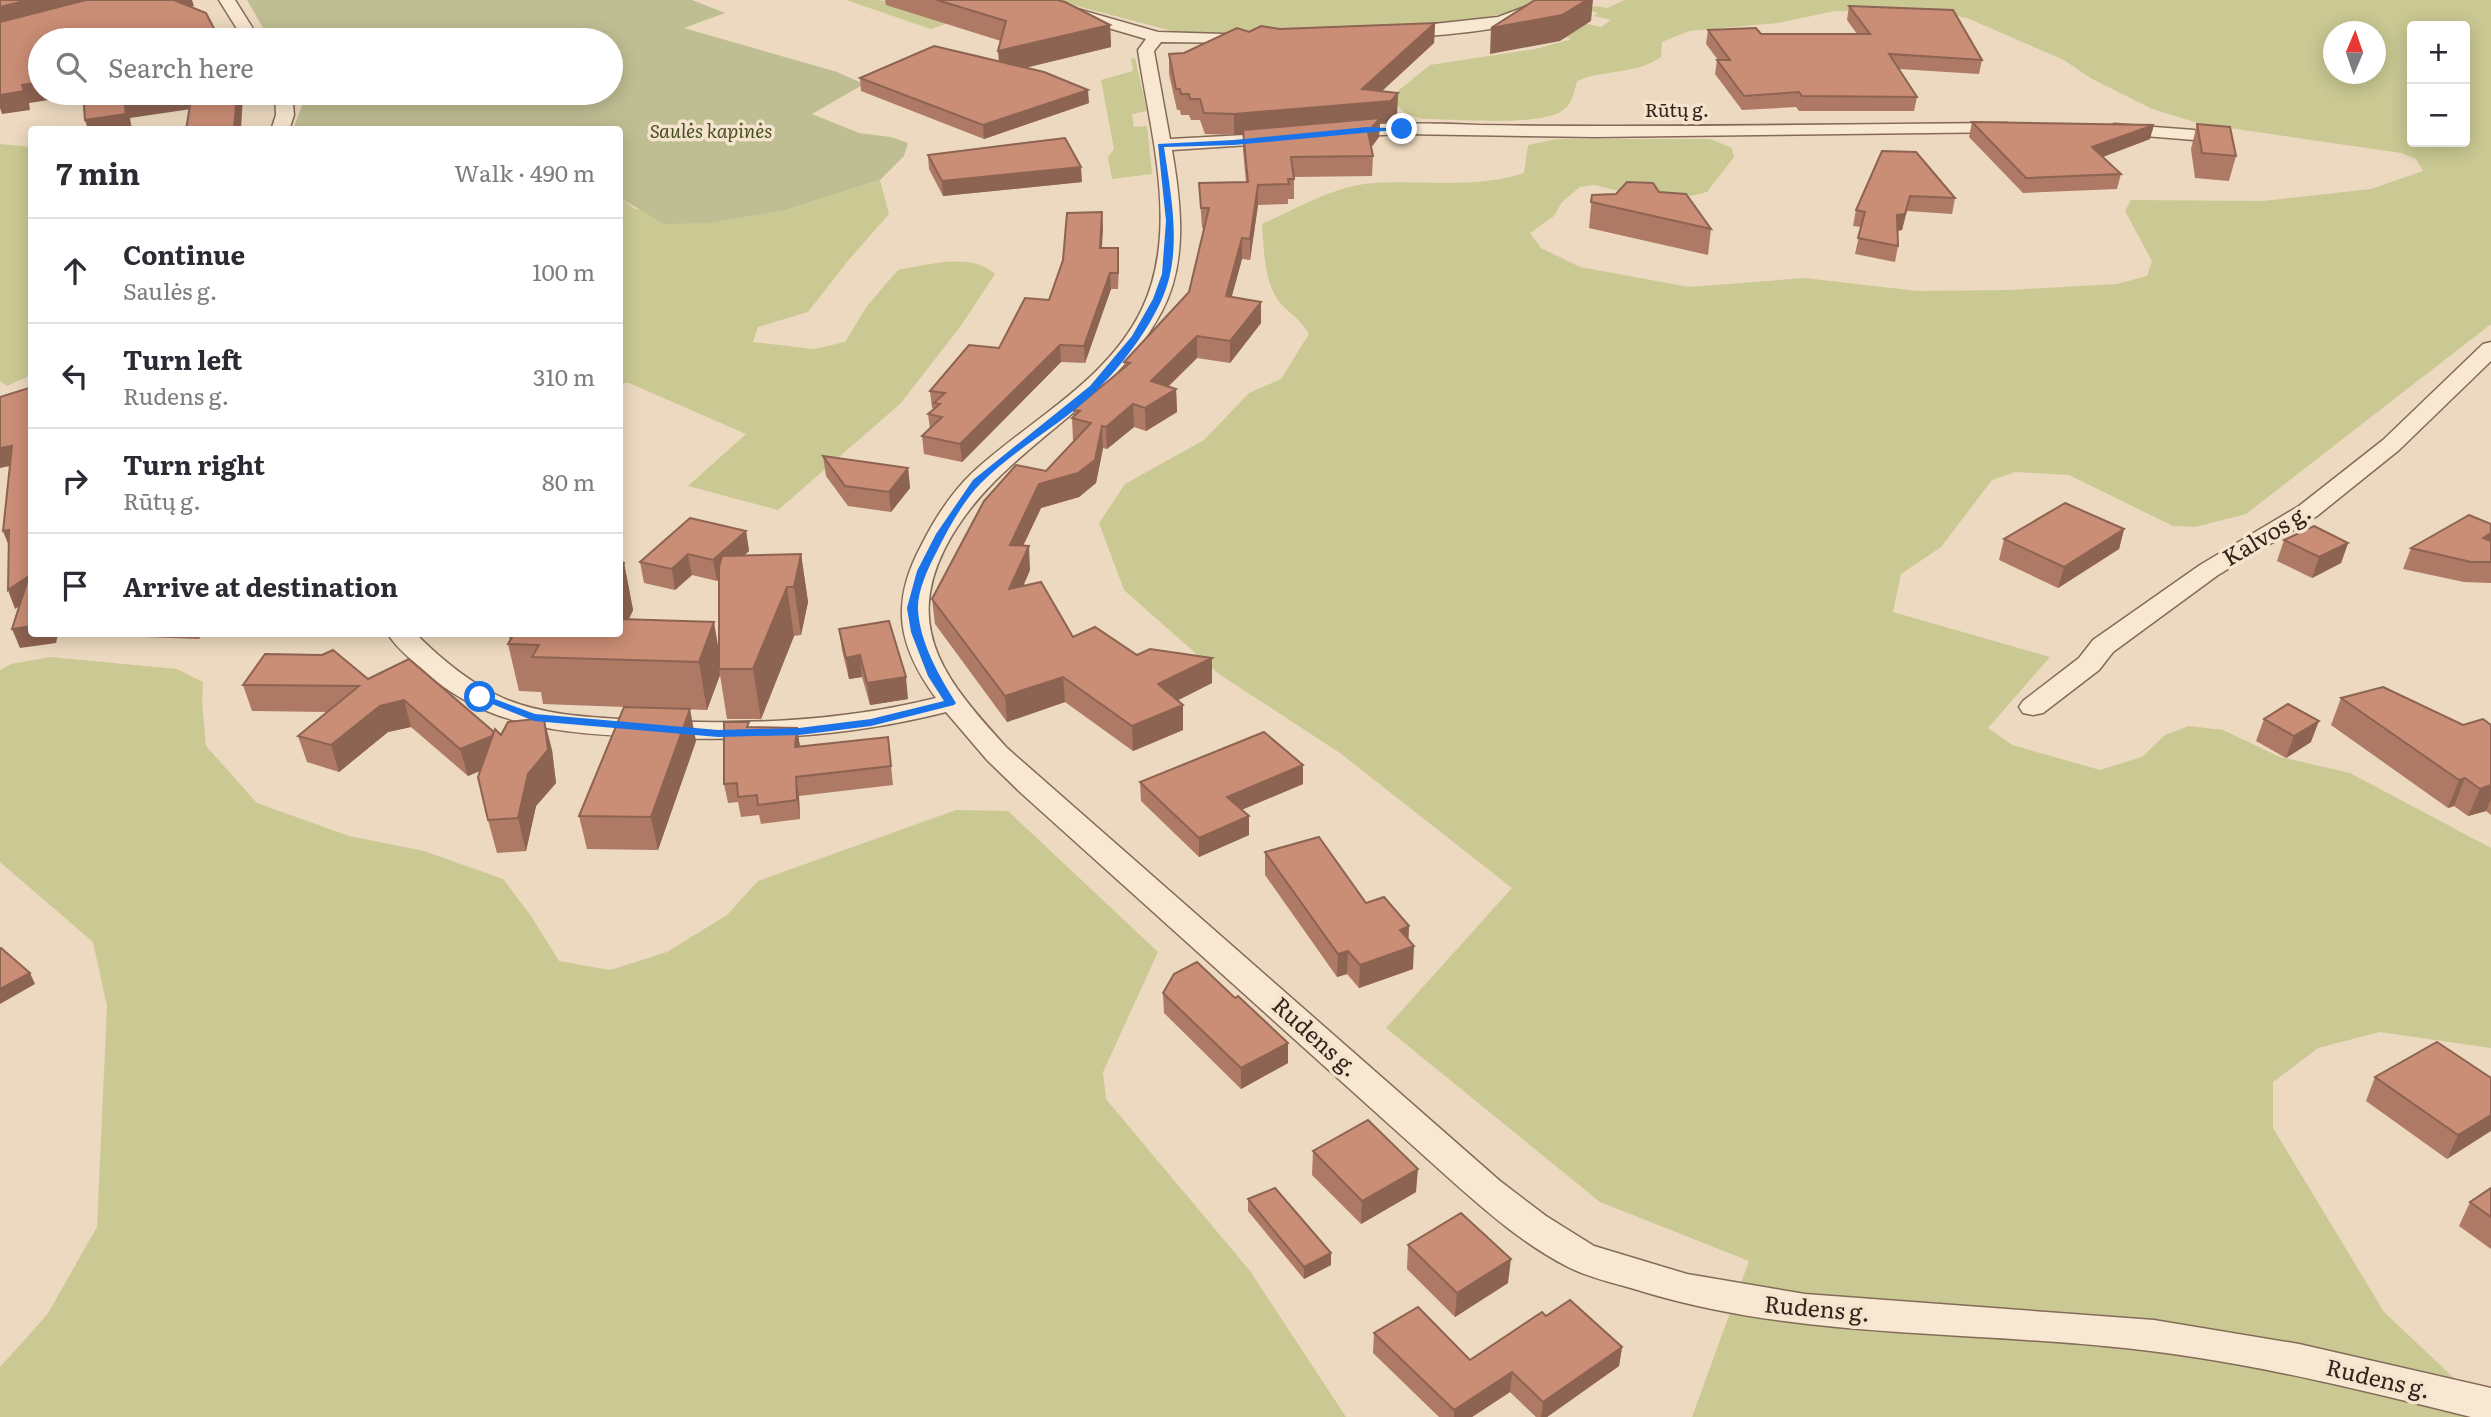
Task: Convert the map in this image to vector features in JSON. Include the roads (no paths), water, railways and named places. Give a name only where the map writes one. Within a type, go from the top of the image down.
[{"type":"street","points":[[227,0],[244,28]]},
{"type":"street","points":[[1029,0],[1157,37],[1190,40],[1265,38]]},
{"type":"street","points":[[1385,34],[1478,25],[1528,13],[1555,0]]},
{"type":"street","name":"Rudens g.","points":[[1157,37],[1146,50],[1170,221],[1166,274],[1157,299],[1135,337],[1093,388],[977,482],[941,534],[922,571],[913,608],[916,632],[934,676],[950,703],[1033,786],[1504,1205],[1581,1256],[1675,1288],[1772,1306],[2109,1330],[2248,1350],[2491,1405]]},
{"type":"street","points":[[281,126],[285,115],[284,105]]},
{"type":"street","name":"Rūtų g.","points":[[1326,133],[1402,129],[1609,132],[2020,128]]},
{"type":"street","points":[[2101,128],[2194,135]]},
{"type":"street","points":[[1160,145],[1300,136]]},
{"type":"street","name":"Kalvos g.","points":[[2034,707],[2089,664],[2103,646],[2199,578],[2308,511],[2390,445],[2491,349]]},
{"type":"street","points":[[404,637],[440,672],[480,697],[534,718],[718,733],[799,732],[871,723],[950,703]]},
{"type":"park label","name":"Saulės kapinės","points":[[711,131]]}]
